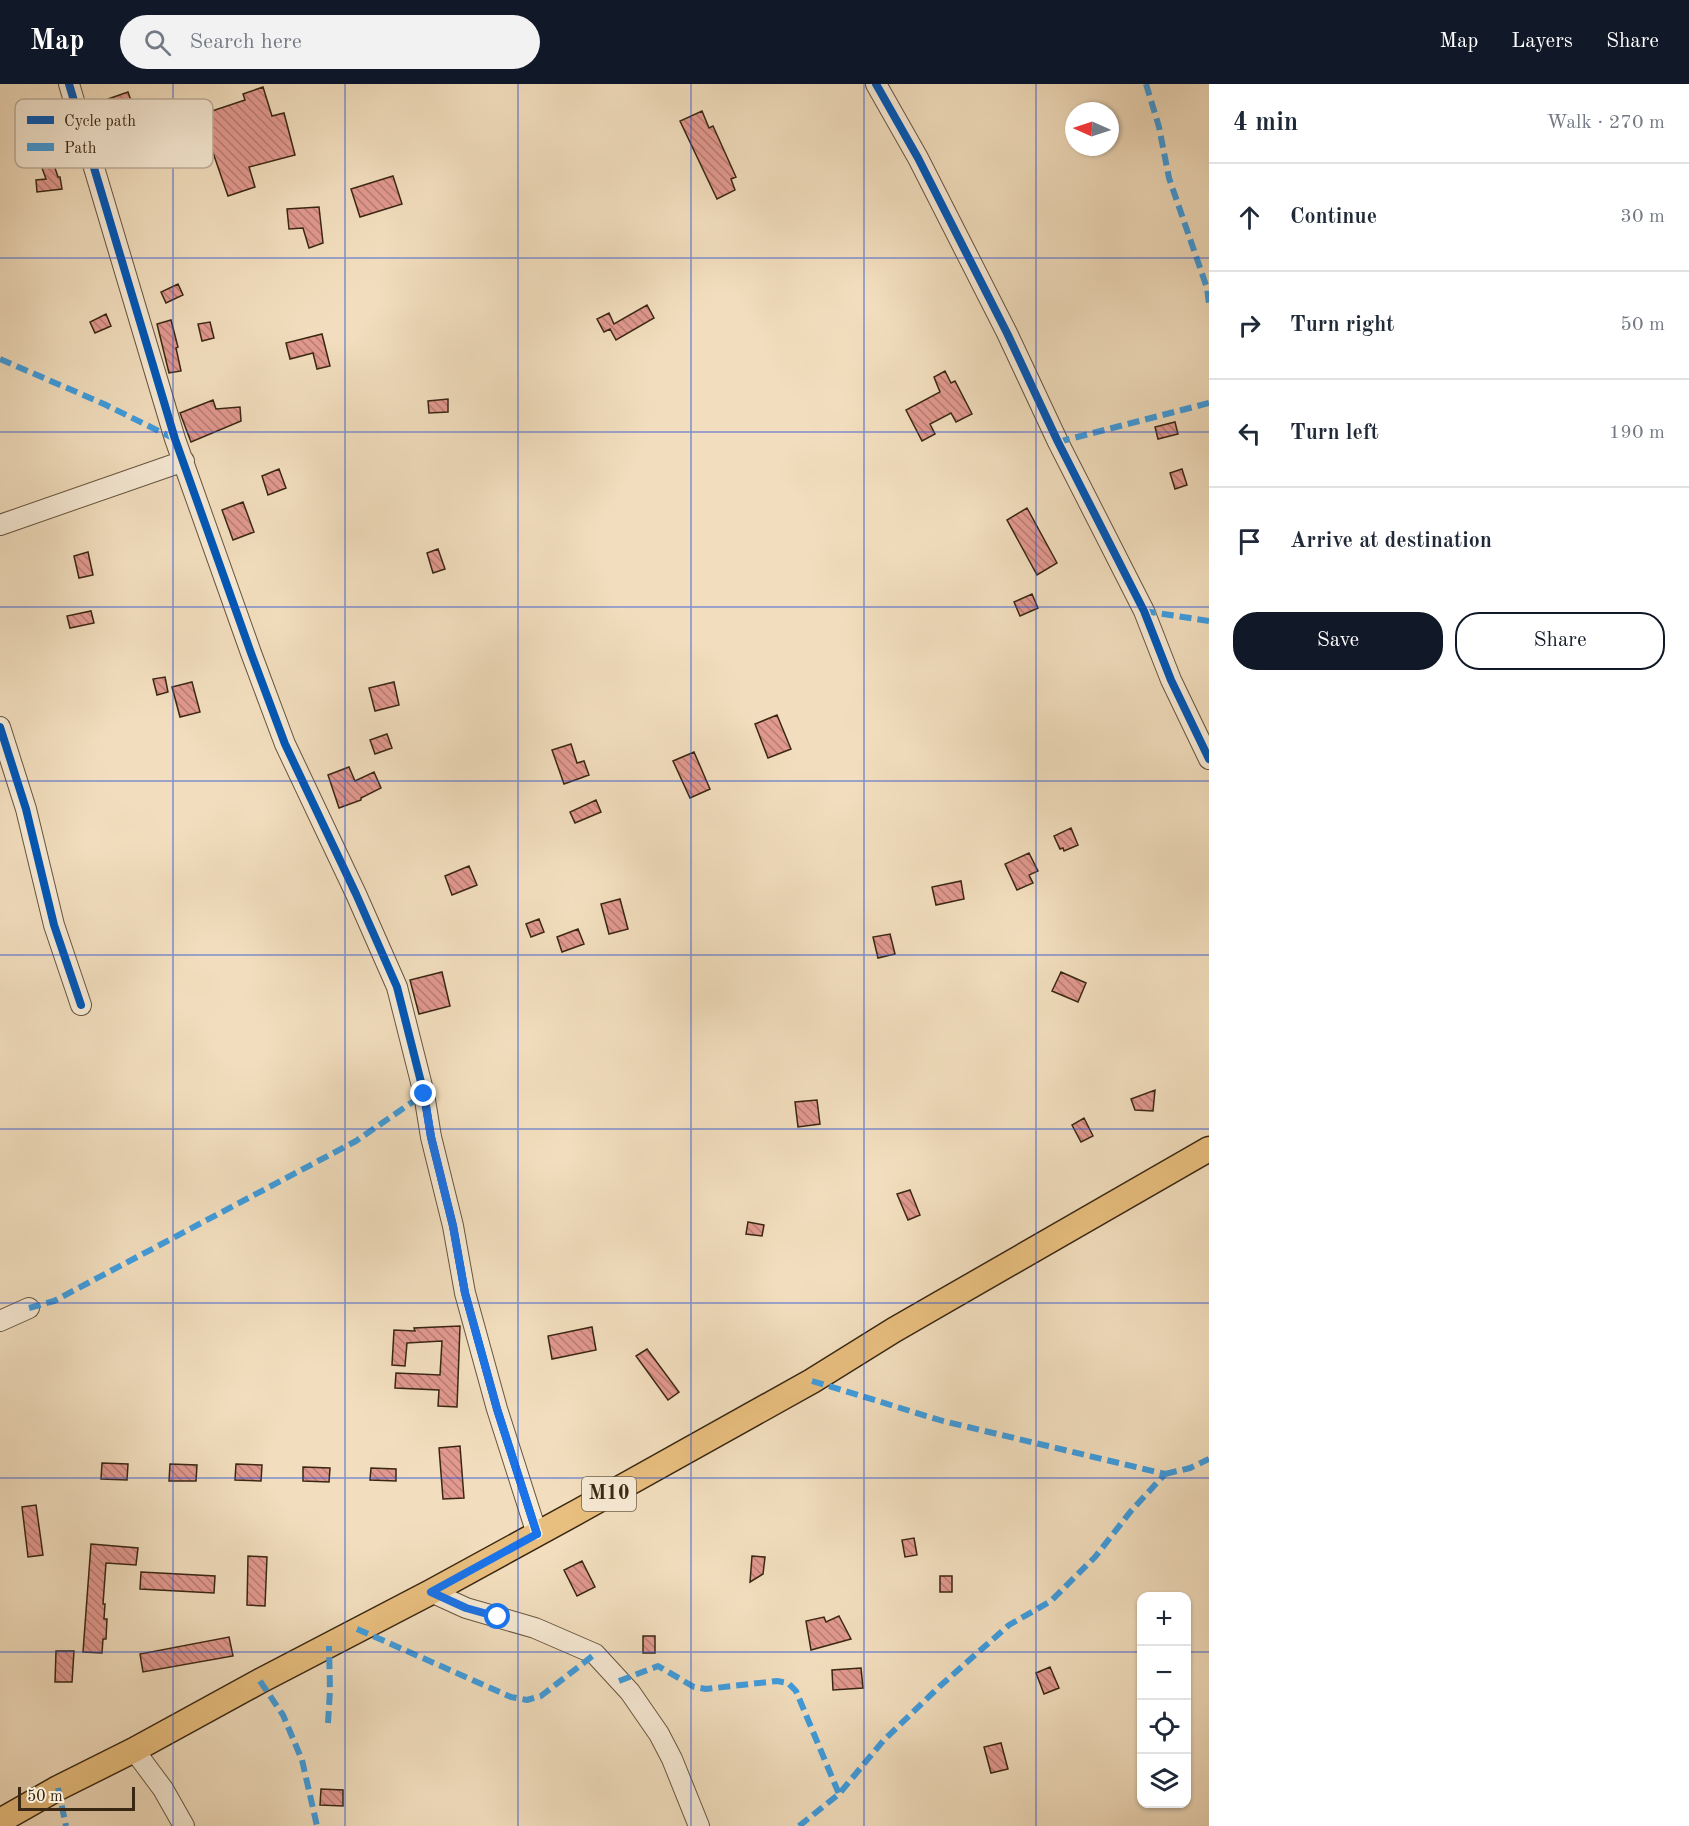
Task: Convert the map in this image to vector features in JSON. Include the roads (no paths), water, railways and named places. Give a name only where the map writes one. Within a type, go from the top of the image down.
[{"type":"main road","name":"M10","points":[[0,1821],[537,1534],[812,1381],[894,1330],[1209,1149]]},
{"type":"street","points":[[69,84],[73,99]]},
{"type":"street","points":[[876,84],[918,158],[1007,333],[1058,442],[1144,611],[1171,680],[1209,759]]},
{"type":"street","points":[[94,168],[175,439],[285,744],[397,987],[424,1094],[431,1137],[453,1226],[465,1293],[497,1409],[537,1534]]},
{"type":"street","points":[[0,525],[184,461]]},
{"type":"street","points":[[0,727],[26,809],[54,925],[81,1005]]},
{"type":"street","points":[[0,1322],[29,1308]]},
{"type":"street","points":[[431,1592],[466,1608],[535,1628],[595,1654],[630,1692],[659,1734],[672,1759],[699,1826]]},
{"type":"street","points":[[134,1750],[163,1789],[184,1826]]}]
